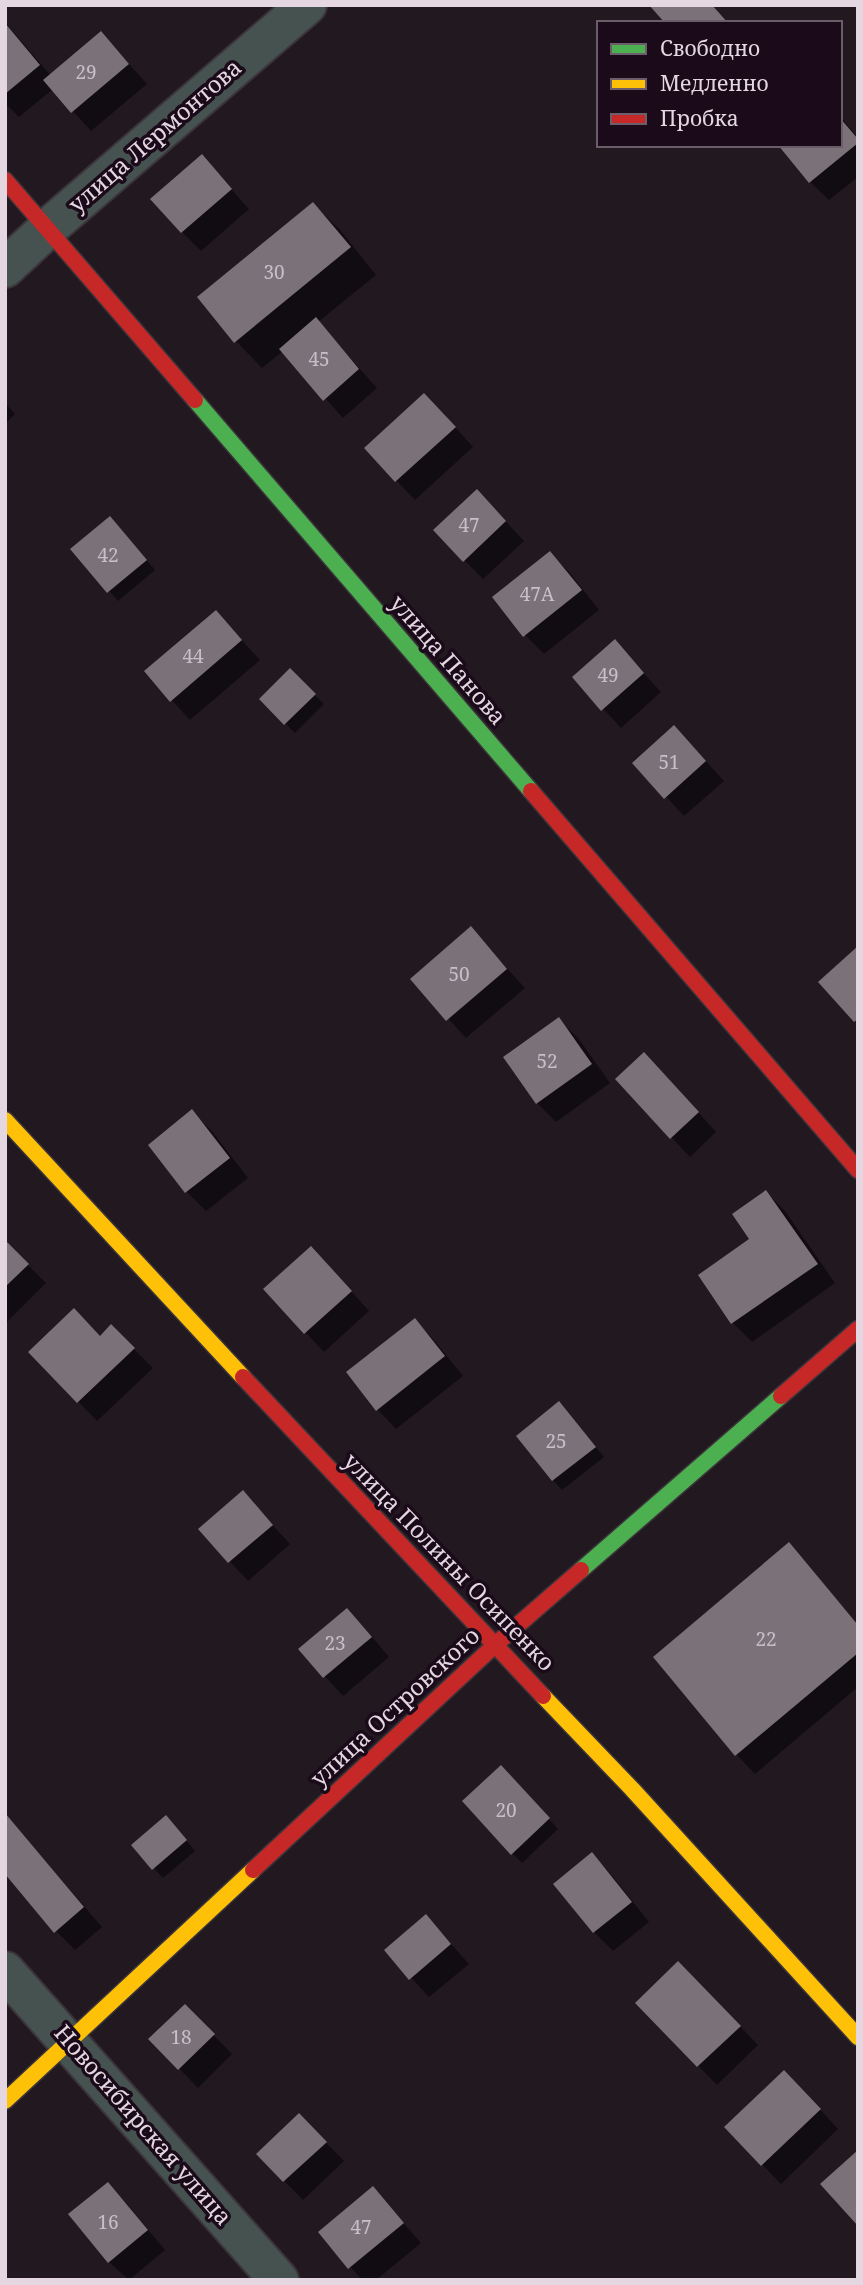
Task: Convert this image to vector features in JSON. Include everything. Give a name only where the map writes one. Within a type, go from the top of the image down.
[{"type":"street","name":"улица Лермонтова","points":[[5,268],[307,5]]},
{"type":"street","name":"улица Панова","points":[[5,180],[858,1170]]},
{"type":"street","name":"улица Полины Осипенко","points":[[5,1120],[374,1519],[632,1789],[858,2037]]},
{"type":"street","name":"улица Островского","points":[[5,2101],[496,1644],[858,1329]]},
{"type":"street","name":"Новосибирская улица","points":[[5,1971],[279,2280]]},
{"type":"building","points":[[649,5],[712,5],[726,21],[663,21]]},
{"type":"building","points":[[5,23],[40,65],[5,94]]},
{"type":"building","points":[[101,31],[129,64],[71,113],[43,80]]},
{"type":"building","points":[[842,120],[858,139],[858,143],[809,183],[780,147],[842,147]]},
{"type":"building","points":[[202,154],[232,189],[181,233],[150,199]]},
{"type":"building","points":[[313,202],[351,247],[234,343],[197,297]]},
{"type":"building","points":[[316,317],[359,369],[323,401],[279,349]]},
{"type":"building","points":[[424,393],[456,427],[395,482],[364,448]]},
{"type":"building","points":[[477,489],[506,521],[463,562],[433,530]]},
{"type":"building","points":[[110,516],[147,560],[107,593],[70,549]]},
{"type":"building","points":[[550,551],[582,590],[523,637],[492,597]]},
{"type":"building","points":[[216,610],[242,640],[170,702],[144,671]]},
{"type":"building","points":[[615,639],[644,673],[601,711],[572,677]]},
{"type":"building","points":[[290,668],[316,694],[284,725],[259,699]]},
{"type":"building","points":[[674,725],[706,761],[664,799],[632,763]]},
{"type":"building","points":[[471,926],[507,969],[446,1021],[410,979]]},
{"type":"building","points":[[858,946],[858,1019],[854,1022],[818,982]]},
{"type":"building","points":[[559,1017],[592,1064],[536,1104],[503,1057]]},
{"type":"building","points":[[644,1052],[699,1112],[670,1139],[615,1079]]},
{"type":"building","points":[[192,1109],[230,1158],[185,1193],[148,1145]]},
{"type":"building","points":[[766,1190],[818,1264],[731,1324],[698,1275],[749,1239],[732,1214]]},
{"type":"building","points":[[5,1240],[29,1264],[5,1287]]},
{"type":"building","points":[[311,1246],[352,1291],[304,1334],[263,1289]]},
{"type":"building","points":[[74,1308],[100,1336],[111,1324],[135,1348],[77,1403],[28,1352]]},
{"type":"building","points":[[415,1318],[445,1356],[376,1411],[346,1372]]},
{"type":"building","points":[[559,1401],[596,1447],[552,1481],[516,1436]]},
{"type":"building","points":[[243,1490],[273,1525],[228,1563],[198,1529]]},
{"type":"building","points":[[789,1542],[858,1625],[858,1653],[735,1756],[653,1657]]},
{"type":"building","points":[[347,1608],[372,1637],[323,1678],[298,1649]]},
{"type":"building","points":[[501,1765],[550,1818],[511,1855],[462,1801]]},
{"type":"building","points":[[5,1813],[84,1907],[54,1933],[5,1874]]},
{"type":"building","points":[[166,1815],[187,1840],[152,1870],[131,1845]]},
{"type":"building","points":[[592,1852],[632,1902],[593,1933],[553,1884]]},
{"type":"building","points":[[426,1914],[451,1944],[409,1980],[384,1950]]},
{"type":"building","points":[[678,1961],[741,2026],[697,2067],[635,2003]]},
{"type":"building","points":[[185,2004],[215,2034],[178,2070],[148,2039]]},
{"type":"building","points":[[784,2070],[821,2109],[761,2166],[724,2127]]},
{"type":"building","points":[[299,2113],[327,2142],[283,2182],[256,2154]]},
{"type":"building","points":[[858,2150],[858,2226],[820,2184]]},
{"type":"building","points":[[108,2182],[148,2230],[108,2263],[68,2214]]},
{"type":"building","points":[[373,2186],[404,2223],[348,2269],[318,2232]]},
{"type":"traffic: fast","points":[[195,400],[531,791]]},
{"type":"traffic: fast","points":[[581,1570],[781,1396]]},
{"type":"traffic: slow","points":[[5,1120],[243,1377]]},
{"type":"traffic: slow","points":[[543,1696],[632,1789],[858,2037]]},
{"type":"traffic: slow","points":[[5,2101],[253,1870]]},
{"type":"traffic: jam","points":[[5,180],[195,400]]},
{"type":"traffic: jam","points":[[531,791],[858,1170]]},
{"type":"traffic: jam","points":[[781,1396],[858,1329]]},
{"type":"traffic: jam","points":[[243,1377],[543,1696]]},
{"type":"traffic: jam","points":[[253,1870],[496,1644],[581,1570]]}]
